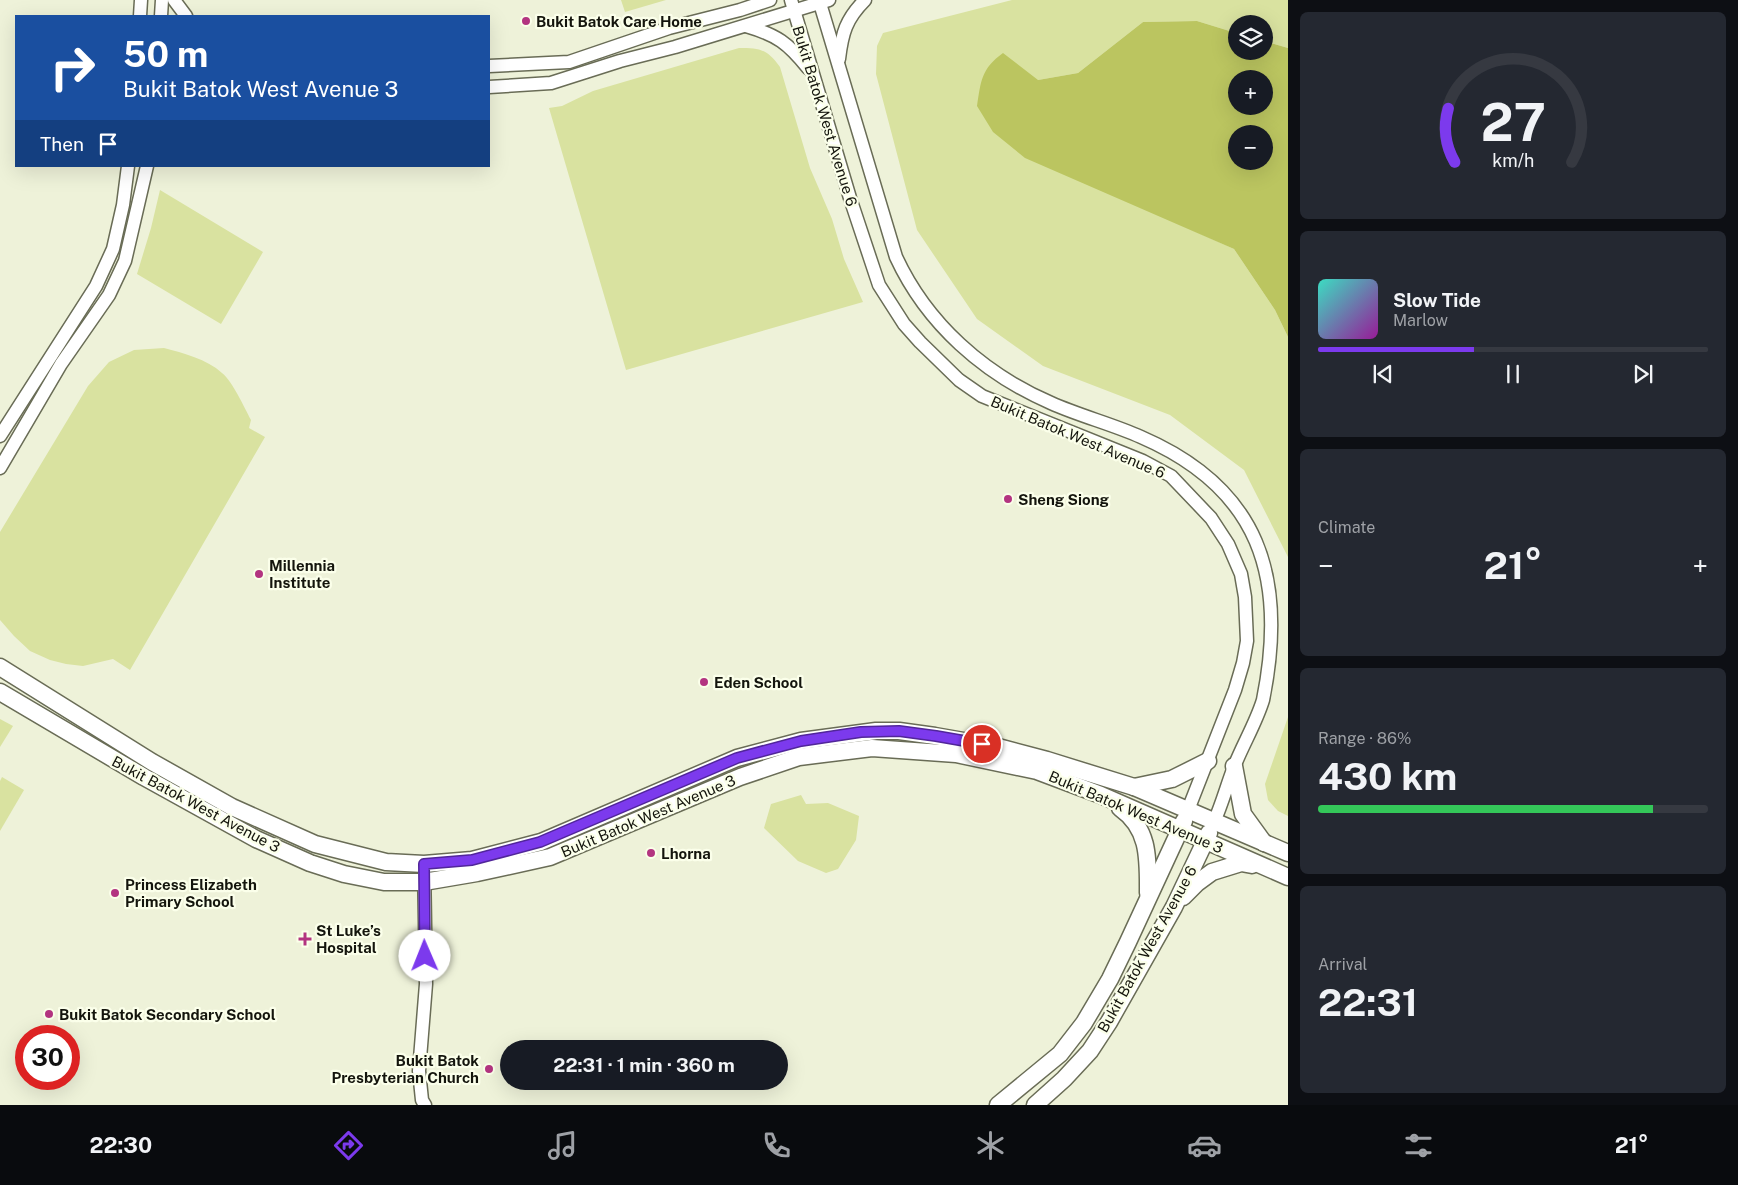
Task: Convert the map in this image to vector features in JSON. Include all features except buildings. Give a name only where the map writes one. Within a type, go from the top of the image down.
[{"type":"main road","name":"Bukit Batok West Avenue 3","points":[[0,667],[152,762],[232,806],[315,844],[386,862],[424,864],[472,860],[540,842],[737,758],[801,741],[876,731],[899,731],[936,736],[998,747],[1047,760],[1134,788],[1288,853]]},
{"type":"main road","name":"Bukit Batok West Avenue 3","points":[[0,692],[144,777],[256,839],[310,863],[344,874],[384,882],[424,882],[550,857],[740,777],[807,755],[872,748],[956,754],[1037,771],[1101,795],[1288,877]]},
{"type":"main road","points":[[1134,788],[1172,779],[1208,761]]},
{"type":"main road","points":[[1234,766],[1243,814],[1264,843]]},
{"type":"main road","points":[[1101,795],[1129,814],[1143,836],[1148,853],[1148,898]]},
{"type":"main road","name":"Bukit Batok West Avenue 6","points":[[998,1105],[1060,1054],[1084,1023],[1128,942],[1188,810]]},
{"type":"main road","name":"Bukit Batok West Avenue 6","points":[[1035,1105],[1064,1079],[1090,1051],[1120,1004],[1174,907],[1214,822]]},
{"type":"main road","points":[[1174,907],[1197,883],[1212,872],[1241,863],[1269,869]]},
{"type":"street","points":[[140,15],[141,0]]},
{"type":"street","points":[[161,15],[162,0]]},
{"type":"street","points":[[174,0],[185,15]]},
{"type":"street","points":[[490,66],[569,62],[669,28],[744,5],[770,0]]},
{"type":"street","points":[[838,64],[844,30],[850,18],[865,0]]},
{"type":"street","points":[[490,87],[551,83],[620,61],[746,26],[792,5],[823,1]]},
{"type":"street","name":"Bukit Batok West Avenue 6","points":[[823,1],[838,64],[896,258],[915,292],[940,323],[975,358],[997,374],[1050,403],[1140,436],[1197,466],[1235,500],[1267,552],[1275,588],[1276,640],[1272,670],[1263,701],[1234,766],[1214,822]]},
{"type":"street","name":"Bukit Batok West Avenue 6","points":[[792,5],[850,198],[879,285],[904,324],[959,380],[982,396],[1134,458],[1171,476],[1211,518],[1228,544],[1242,574],[1247,641],[1235,690],[1188,810]]},
{"type":"street","points":[[746,26],[768,33],[786,44],[795,52],[813,75]]},
{"type":"street","points":[[0,436],[96,286],[113,249],[128,167]]},
{"type":"street","points":[[0,468],[61,364],[109,295],[125,261],[147,167]]},
{"type":"street","points":[[144,777],[152,762]]},
{"type":"street","points":[[424,864],[426,984],[419,1071],[424,1105]]},
{"type":"street","points":[[1100,996],[1120,1004]]},
{"type":"green space","points":[[621,0],[666,0],[625,12]]},
{"type":"green space","points":[[1012,0],[1288,0],[1288,48],[1273,44],[1273,15],[1228,15],[1228,31],[1197,21],[1143,22],[1078,73],[1038,80],[1172,221],[1234,249],[1275,310],[1288,337],[1288,557],[1244,470],[1170,415],[1043,366],[977,319],[917,230],[876,74],[877,46],[883,33]]},
{"type":"green space","points":[[1197,21],[1228,31],[1228,60],[1273,60],[1273,44],[1288,48],[1288,337],[1275,310],[1234,249],[1025,158],[993,132],[977,106],[983,76],[990,65],[1003,53],[1038,80],[1078,73],[1143,22]]},
{"type":"green space","points":[[739,48],[758,49],[767,53],[780,67],[810,168],[832,219],[844,259],[863,302],[626,370],[549,108],[562,106],[593,91]]},
{"type":"green space","points":[[160,190],[263,252],[221,324],[137,274]]},
{"type":"green space","points":[[164,348],[202,360],[222,373],[234,388],[251,420],[249,428],[265,437],[130,670],[113,659],[83,666],[50,660],[30,651],[0,620],[0,532],[88,386],[109,362],[134,350]]},
{"type":"green space","points":[[1288,717],[1288,816],[1278,811],[1268,800],[1265,784]]},
{"type":"green space","points":[[0,719],[13,726],[0,747]]},
{"type":"green space","points":[[2,777],[24,790],[0,831],[0,781]]},
{"type":"green space","points":[[801,795],[806,804],[828,803],[859,816],[856,840],[838,869],[826,873],[798,861],[764,828],[771,804]]},
{"type":"place","name":"Bukit Batok Care Home","points":[[526,21]]},
{"type":"place","name":"Sheng Siong","points":[[1008,499]]},
{"type":"place","name":"Millennia Institute","points":[[259,574]]},
{"type":"place","name":"Eden School","points":[[704,682]]},
{"type":"place","name":"Lhorna","points":[[651,853]]},
{"type":"place","name":"Princess Elizabeth Primary School","points":[[115,893]]},
{"type":"place","name":"St Luke’s Hospital","points":[[305,939]]},
{"type":"place","name":"Bukit Batok Secondary School","points":[[49,1014]]},
{"type":"place","name":"Bukit Batok Presbyterian Church","points":[[489,1069]]},
{"type":"route","points":[[425,956],[424,864],[472,860],[540,842],[737,758],[801,741],[861,732],[899,731],[982,744]]}]
